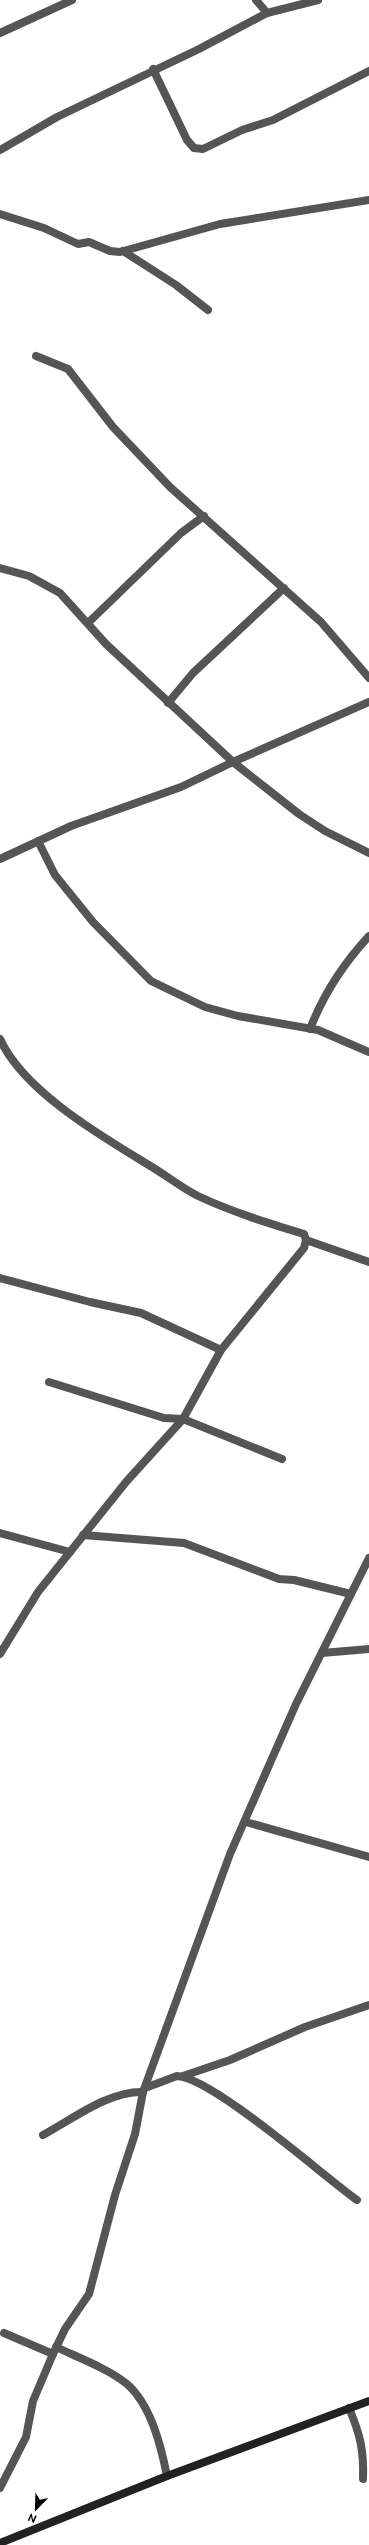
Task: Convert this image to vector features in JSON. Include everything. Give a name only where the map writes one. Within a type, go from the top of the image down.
[{"type":"main road","points":[[0,2543],[167,2476],[369,2401]]},
{"type":"street","points":[[0,33],[72,0]]},
{"type":"street","points":[[256,0],[267,13]]},
{"type":"street","points":[[0,150],[57,117],[154,69],[199,49],[267,13],[318,0]]},
{"type":"street","points":[[154,69],[187,140],[194,148],[203,148],[242,130],[273,120],[369,71]]},
{"type":"street","points":[[0,214],[44,228],[78,244],[89,242],[110,251],[123,251],[220,224],[369,200]]},
{"type":"street","points":[[123,251],[176,285],[208,310]]},
{"type":"street","points":[[36,356],[68,369],[118,433],[170,487],[322,622],[369,678]]},
{"type":"street","points":[[88,623],[181,533],[204,516]]},
{"type":"street","points":[[0,568],[29,576],[60,593],[168,703],[233,762],[299,814],[326,831],[369,853]]},
{"type":"street","points":[[168,703],[193,673],[284,588]]},
{"type":"street","points":[[0,859],[71,826],[181,787],[233,762],[369,702]]},
{"type":"street","points":[[38,841],[55,875],[88,916],[151,981],[205,1007],[238,1016],[310,1029],[369,1052]]},
{"type":"street","points":[[310,1029],[320,1003],[346,960],[369,936]]},
{"type":"street","points":[[0,1040],[21,1069],[39,1088],[102,1137],[197,1196],[253,1219],[304,1234],[306,1240],[304,1248],[221,1350],[183,1419],[126,1482],[38,1592],[0,1654]]},
{"type":"street","points":[[306,1240],[369,1262]]},
{"type":"street","points":[[0,1278],[90,1302],[141,1313],[221,1350]]},
{"type":"street","points":[[49,1382],[164,1418],[183,1419],[282,1459]]},
{"type":"street","points":[[0,1533],[70,1552]]},
{"type":"street","points":[[83,1535],[184,1543],[266,1575],[351,1594]]},
{"type":"street","points":[[1,2483],[26,2437],[33,2401],[54,2350],[89,2294],[115,2195],[134,2134],[144,2090],[230,1854],[246,1822],[264,1775],[369,1558]]},
{"type":"street","points":[[322,1653],[369,1649]]},
{"type":"street","points":[[246,1822],[342,1851],[369,1857]]},
{"type":"street","points":[[43,2135],[106,2100],[125,2093],[144,2090],[177,2076],[183,2076],[230,2060],[305,2027],[369,2005]]},
{"type":"street","points":[[183,2076],[202,2085],[230,2103],[357,2200]]},
{"type":"street","points":[[4,2333],[54,2350],[117,2378],[132,2389],[157,2433],[167,2476]]},
{"type":"street","points":[[349,2408],[361,2436],[364,2456],[363,2479]]}]
